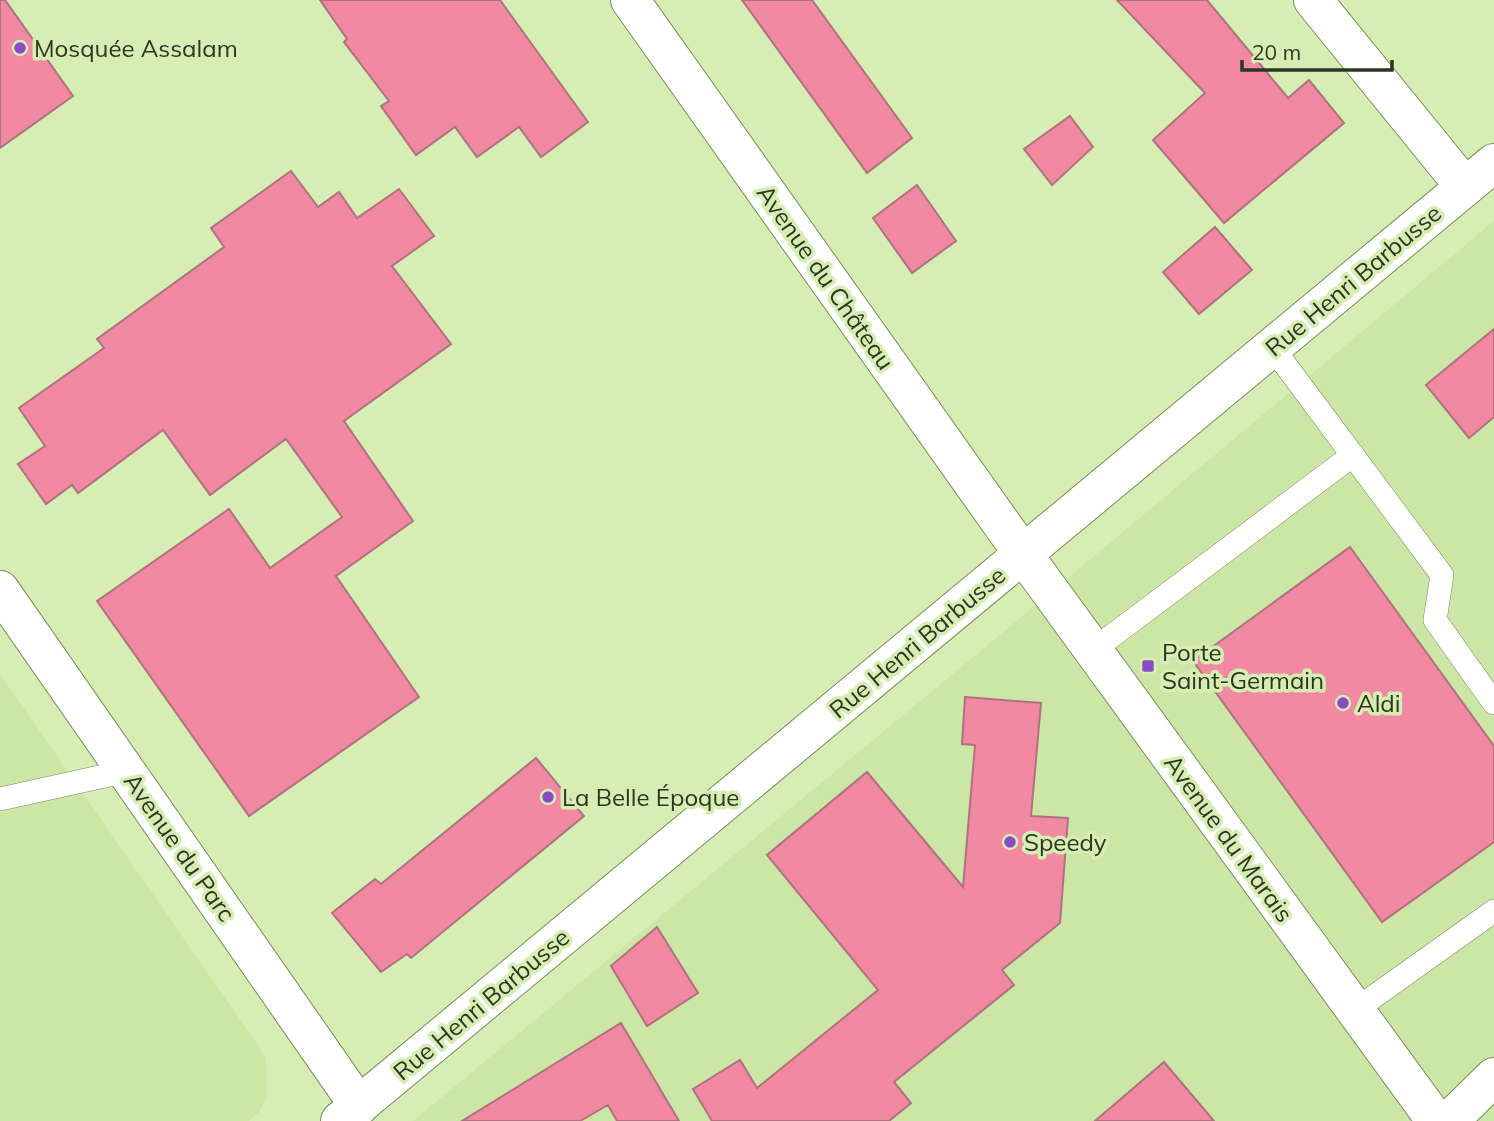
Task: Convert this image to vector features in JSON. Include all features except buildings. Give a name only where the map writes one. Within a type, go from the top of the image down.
[{"type":"street","name":"Avenue du Château","points":[[630,0],[1023,554]]},
{"type":"street","points":[[1313,0],[1465,187]]},
{"type":"street","name":"Rue Henri Barbusse","points":[[350,1113],[1494,163]]},
{"type":"street","name":"Avenue du Marais","points":[[1023,554],[1436,1121]]},
{"type":"street","name":"Avenue du Parc","points":[[0,590],[127,771],[350,1113]]},
{"type":"street","points":[[1449,1121],[1494,1077]]},
{"type":"lane","points":[[1272,347],[1442,575],[1435,620],[1494,703]]},
{"type":"lane","points":[[1093,650],[1353,455]]},
{"type":"lane","points":[[0,799],[127,771]]},
{"type":"lane","points":[[1355,1010],[1494,911]]},
{"type":"shaded area","points":[[1494,221],[1494,1121],[413,1121],[1000,635]]},
{"type":"shaded area","points":[[0,674],[266,1057],[267,1097],[259,1112],[248,1121],[0,1121]]},
{"type":"place","name":"Mosquée Assalam","points":[[20,48]]},
{"type":"place","name":"Porte Saint-Germain","points":[[1148,666]]},
{"type":"place","name":"Aldi","points":[[1343,703]]},
{"type":"place","name":"La Belle Époque","points":[[548,797]]},
{"type":"place","name":"Speedy","points":[[1010,842]]}]
